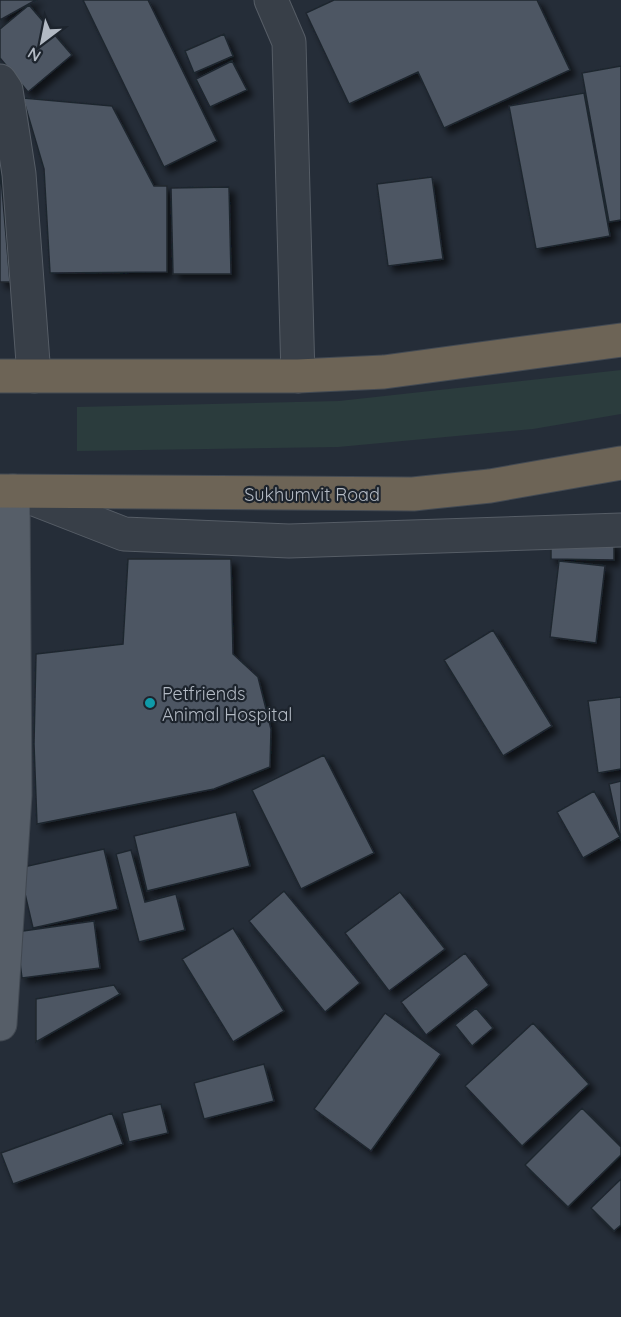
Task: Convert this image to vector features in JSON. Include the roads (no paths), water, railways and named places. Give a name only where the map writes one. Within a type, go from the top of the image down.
[{"type":"highway","points":[[0,376],[298,376],[384,372],[621,340]]},
{"type":"highway","name":"Sukhumvit Road","points":[[6,491],[413,494],[490,486],[621,463]]},
{"type":"main road","points":[[0,1023],[7,795],[6,491]]},
{"type":"street","points":[[271,0],[290,42],[298,376]]},
{"type":"street","points":[[0,81],[6,90],[19,174],[34,376]]},
{"type":"street","points":[[6,491],[124,534],[289,541],[621,530]]},
{"type":"street","points":[[412,536],[413,494]]},
{"type":"place","name":"Petfriends Animal Hospital","points":[[150,703]]}]
